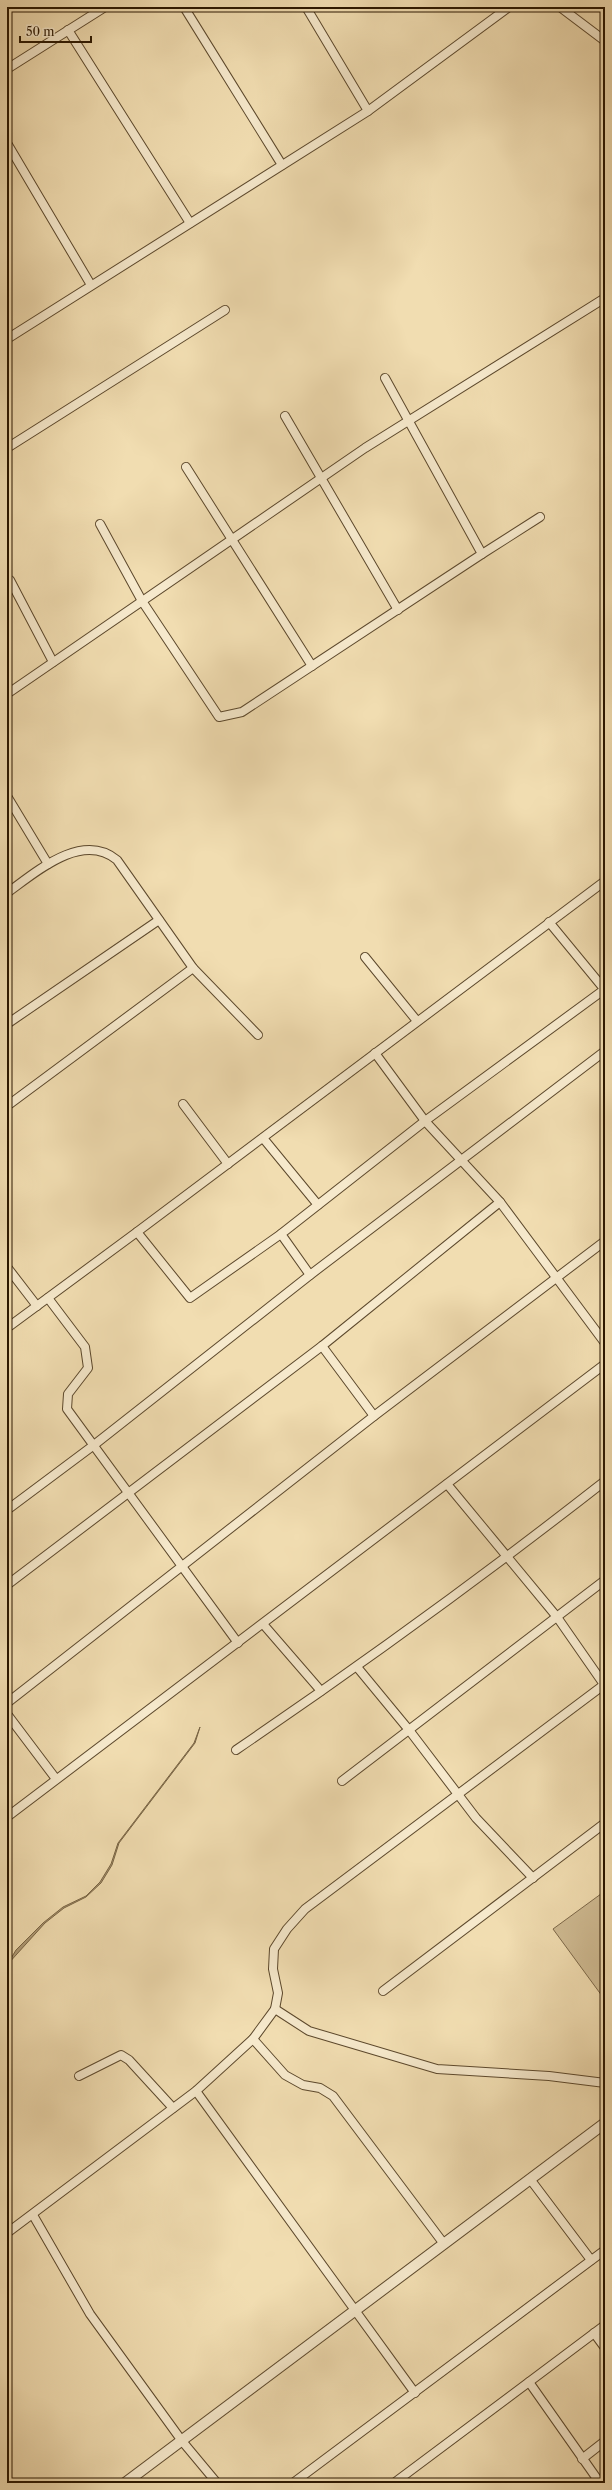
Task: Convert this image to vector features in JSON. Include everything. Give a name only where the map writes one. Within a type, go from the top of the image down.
[{"type":"street","points":[[7,69],[105,7]]},
{"type":"street","points":[[184,7],[282,165]]},
{"type":"street","points":[[8,336],[368,111],[509,7]]},
{"type":"street","points":[[560,7],[605,41]]},
{"type":"street","points":[[307,8],[368,111]]},
{"type":"street","points":[[68,30],[190,223]]},
{"type":"street","points":[[7,143],[91,285]]},
{"type":"street","points":[[7,694],[322,478],[408,421],[605,298]]},
{"type":"street","points":[[7,448],[225,310]]},
{"type":"street","points":[[386,378],[408,421],[482,554]]},
{"type":"street","points":[[285,416],[398,610]]},
{"type":"street","points":[[186,467],[312,666]]},
{"type":"street","points":[[100,524],[142,601],[219,717],[242,712],[540,517]]},
{"type":"street","points":[[10,580],[53,662]]},
{"type":"street","points":[[7,796],[48,864]]},
{"type":"street","points":[[7,893],[56,859],[88,849],[106,851],[117,860],[193,968],[258,1034]]},
{"type":"street","points":[[7,1328],[605,881]]},
{"type":"street","points":[[7,1024],[159,920]]},
{"type":"street","points":[[137,1232],[190,1298],[281,1234],[425,1121],[605,990],[549,922]]},
{"type":"street","points":[[364,957],[417,1021]]},
{"type":"street","points":[[7,1106],[193,968]]},
{"type":"street","points":[[7,1510],[94,1445],[310,1275],[605,1052]]},
{"type":"street","points":[[374,1053],[425,1121],[500,1202],[558,1277],[605,1343]]},
{"type":"street","points":[[183,1104],[228,1164]]},
{"type":"street","points":[[262,1138],[318,1205]]},
{"type":"street","points":[[7,1585],[322,1346],[500,1202]]},
{"type":"street","points":[[281,1234],[310,1275]]},
{"type":"street","points":[[7,1703],[374,1416],[605,1242]]},
{"type":"street","points":[[7,1267],[37,1306]]},
{"type":"street","points":[[48,1298],[85,1347],[88,1368],[68,1394],[67,1409],[238,1643]]},
{"type":"street","points":[[322,1346],[374,1416]]},
{"type":"street","points":[[7,1817],[605,1364]]},
{"type":"street","points":[[236,1750],[357,1667],[508,1558],[605,1481]]},
{"type":"street","points":[[7,2233],[33,2215],[196,2091],[253,2039],[275,2009],[278,1993],[273,1969],[274,1949],[287,1929],[305,1909],[605,1685],[557,1617],[447,1484]]},
{"type":"street","points":[[342,1781],[605,1580]]},
{"type":"street","points":[[263,1624],[321,1691]]},
{"type":"street","points":[[357,1667],[409,1730],[499,1845],[533,1878]]},
{"type":"street","points":[[7,1714],[56,1779]]},
{"type":"street","points":[[382,1991],[605,1823]]},
{"type":"street","points":[[275,2009],[309,2031],[436,2069],[548,2076],[605,2083]]},
{"type":"street","points":[[253,2039],[285,2075],[303,2085],[320,2088],[333,2096],[444,2244]]},
{"type":"street","points":[[79,2076],[121,2055],[129,2060],[173,2108]]},
{"type":"street","points":[[196,2091],[415,2393]]},
{"type":"street","points":[[125,2483],[605,2123]]},
{"type":"street","points":[[530,2179],[591,2260]]},
{"type":"street","points":[[33,2215],[90,2314],[182,2441],[217,2483]]},
{"type":"street","points":[[293,2483],[605,2250]]},
{"type":"street","points":[[394,2483],[605,2325]]},
{"type":"street","points":[[594,2333],[605,2348]]},
{"type":"street","points":[[529,2382],[600,2483]]},
{"type":"street","points":[[582,2459],[605,2441]]},
{"type":"shaded area","points":[[200,1727],[195,1743],[119,1843],[112,1865],[101,1883],[86,1897],[64,1908],[45,1923],[7,1965],[16,1950],[43,1923],[63,1907],[86,1896],[100,1882],[111,1864],[118,1843],[194,1743]]},
{"type":"shaded area","points":[[605,1891],[605,2000],[553,1929]]}]
